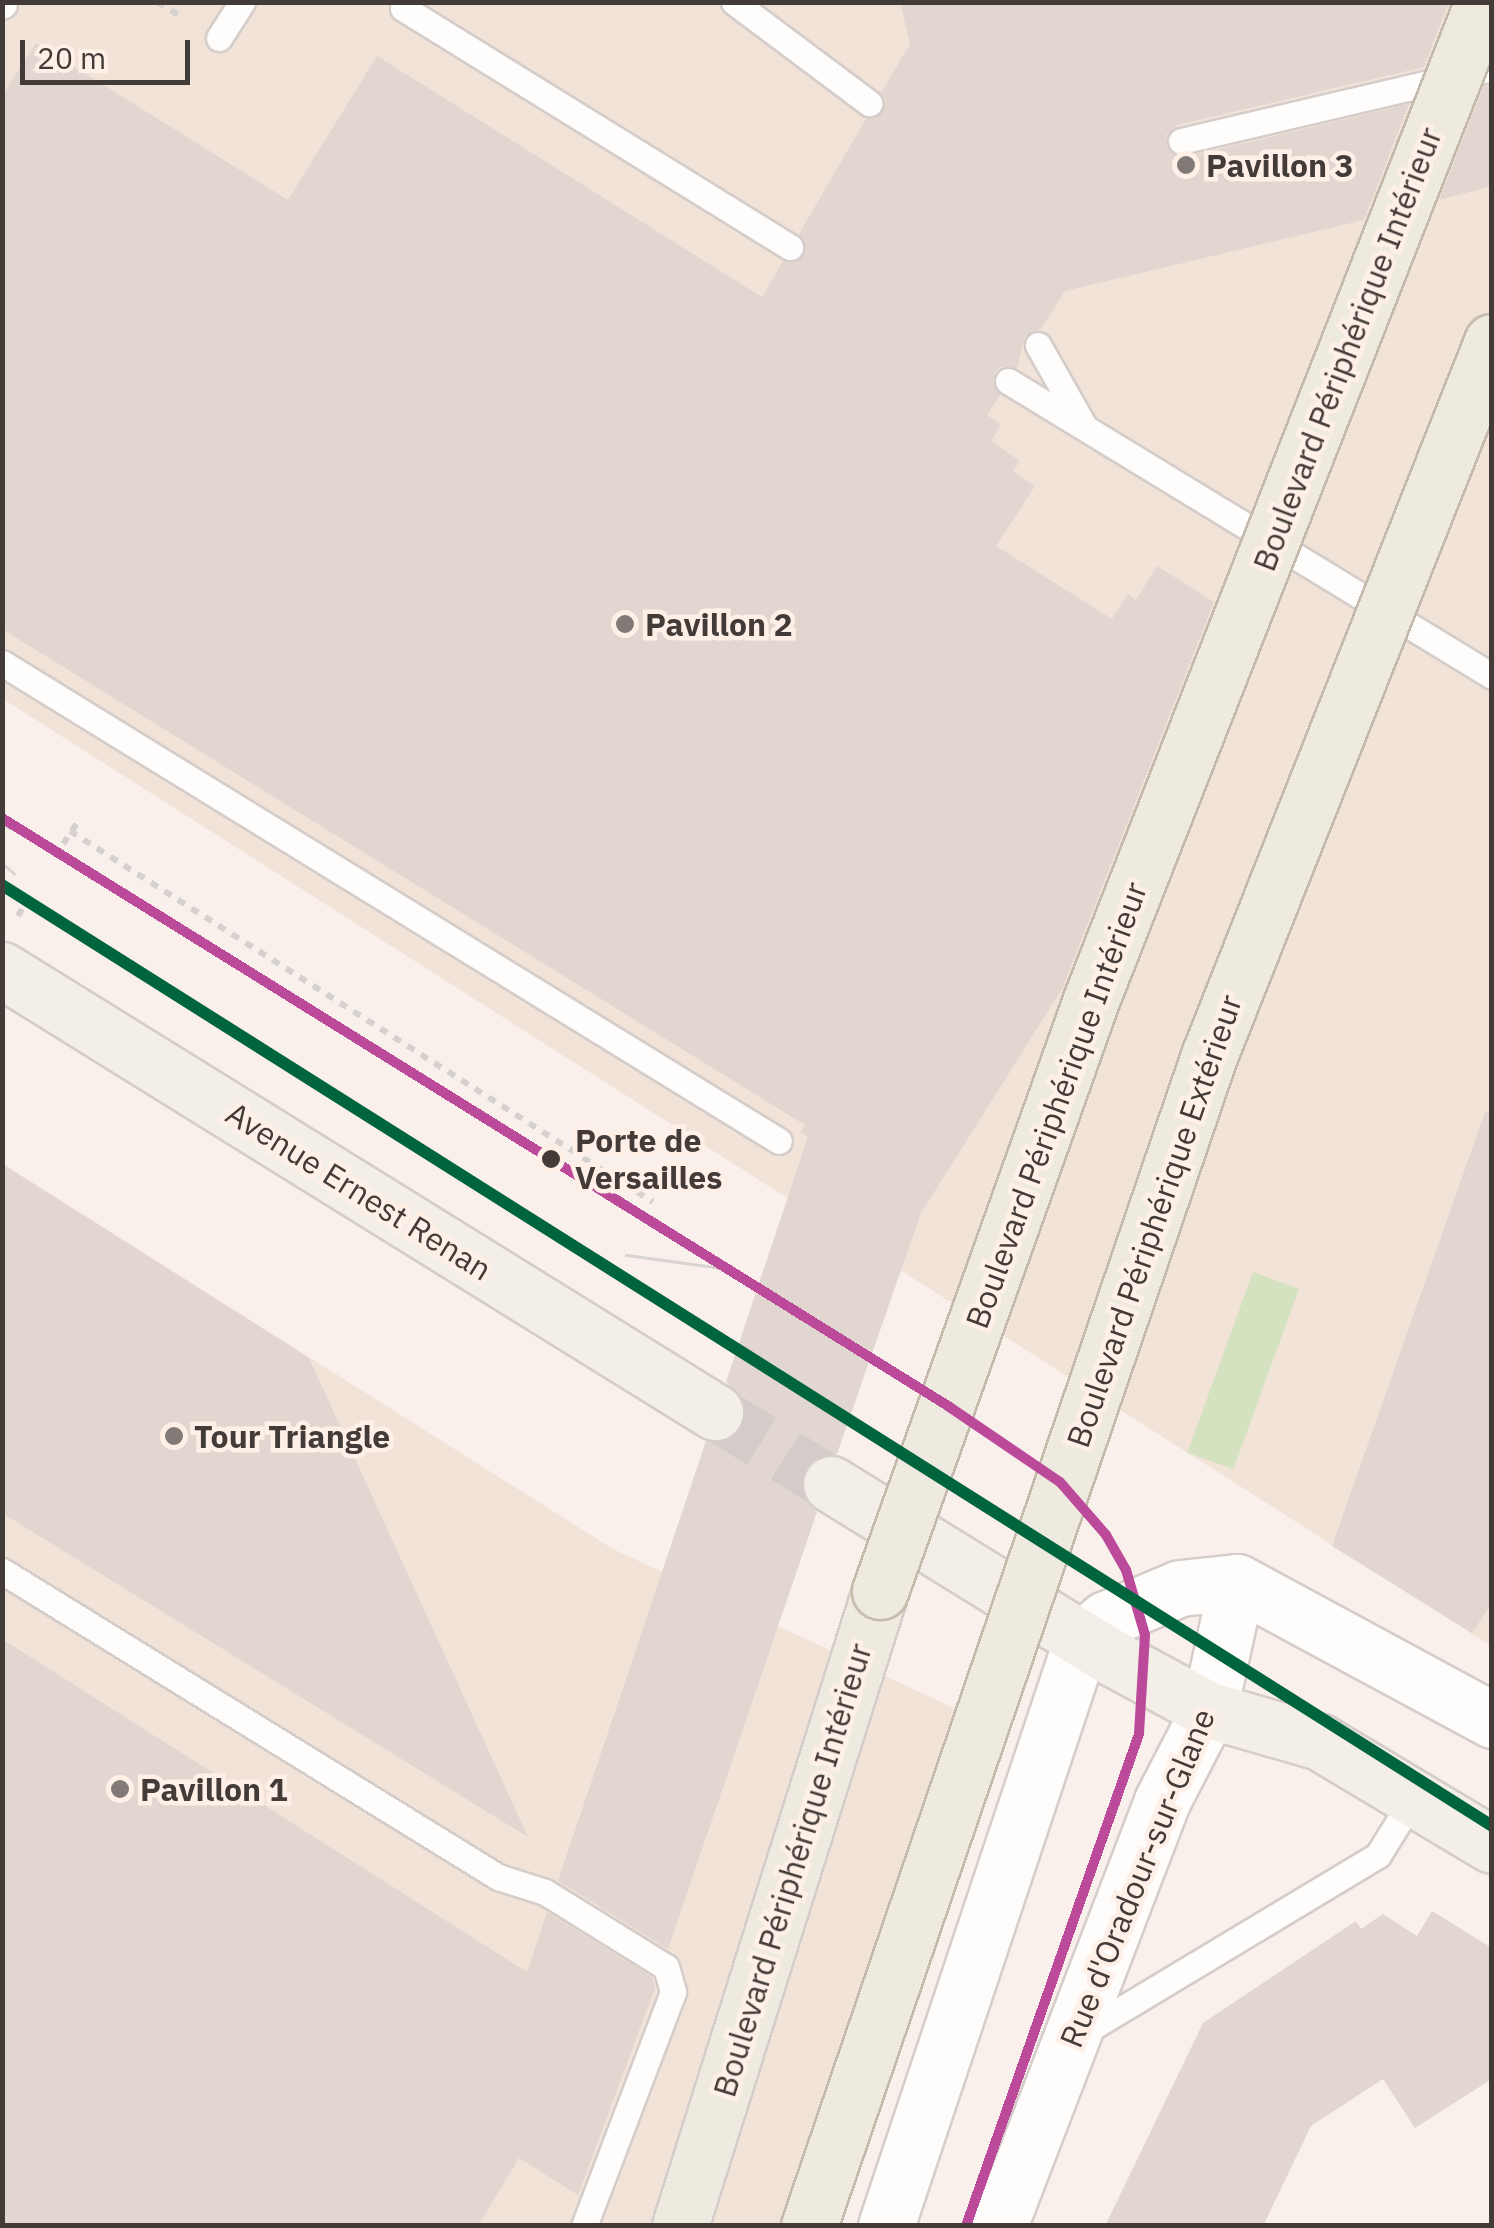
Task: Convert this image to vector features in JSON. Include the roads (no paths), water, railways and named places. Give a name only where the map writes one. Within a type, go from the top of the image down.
[{"type":"highway","name":"Boulevard Périphérique Intérieur","points":[[680,2226],[880,1591],[1085,1019],[1483,2]]},
{"type":"highway","name":"Boulevard Périphérique Extérieur","points":[[809,2226],[1209,1056],[1492,342]]},
{"type":"main road","name":"Avenue Ernest Renan","points":[[2,970],[715,1412]]},
{"type":"main road","points":[[831,1484],[1082,1639],[1209,1710],[1320,1742],[1492,1844]]},
{"type":"street","points":[[886,2226],[1082,1639],[1122,1611],[1180,1588],[1238,1582],[1492,1720]]},
{"type":"street","name":"Rue d'Oradour-sur-Glane","points":[[1000,2226],[1162,1800],[1209,1710],[1238,1582]]},
{"type":"lane","points":[[219,38],[242,2]]},
{"type":"lane","points":[[734,2],[868,103]]},
{"type":"lane","points":[[404,8],[790,247]]},
{"type":"lane","points":[[1181,141],[1492,68]]},
{"type":"lane","points":[[1038,345],[1087,430]]},
{"type":"lane","points":[[1008,381],[1492,676]]},
{"type":"lane","points":[[2,664],[779,1141]]},
{"type":"lane","points":[[2,1571],[498,1877],[545,1892],[666,1967],[673,1992],[584,2226]]},
{"type":"lane","points":[[1069,2041],[1378,1855],[1414,1797]]},
{"type":"tunnel","points":[[715,1412],[831,1484]]},
{"type":"tram line","points":[[2,825],[32,836]]},
{"type":"tram line","points":[[2,863],[14,873]]},
{"type":"tram line","points":[[626,1255],[729,1269]]},
{"type":"place","name":"Pavillon 3","points":[[1186,165]]},
{"type":"place","name":"Pavillon 2","points":[[625,624]]},
{"type":"place","name":"Porte de Versailles","points":[[551,1159]]},
{"type":"place","name":"Tour Triangle","points":[[174,1436]]},
{"type":"place","name":"Pavillon 1","points":[[120,1789]]}]
